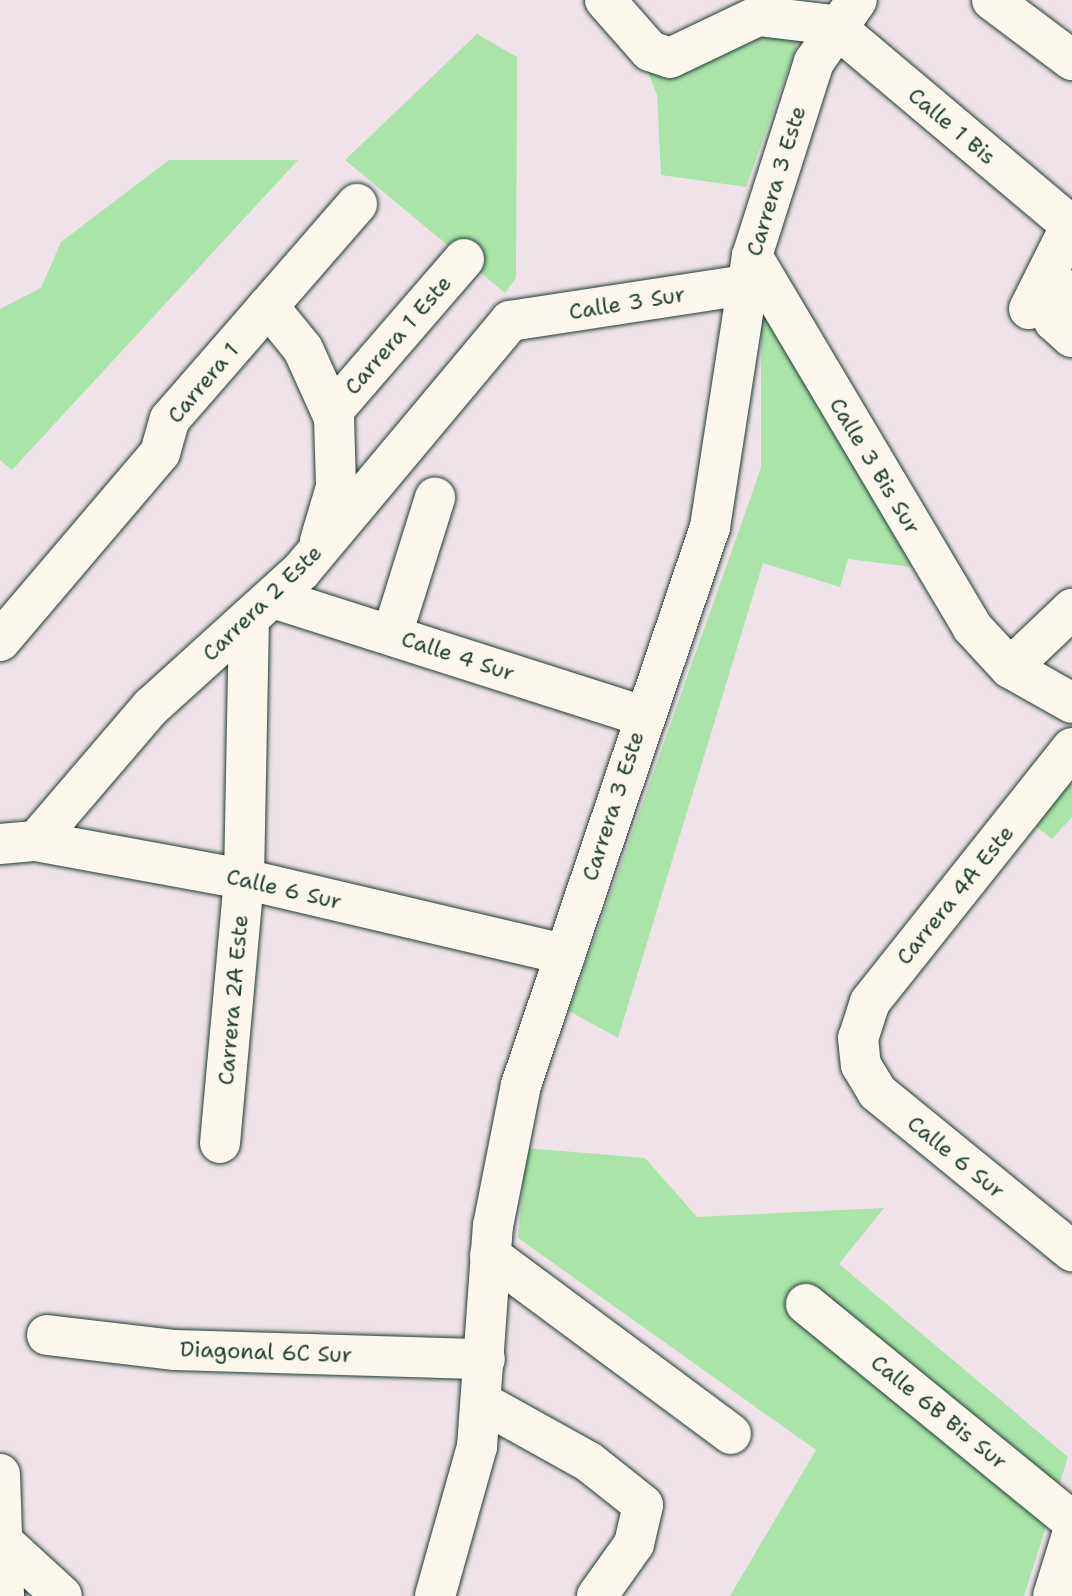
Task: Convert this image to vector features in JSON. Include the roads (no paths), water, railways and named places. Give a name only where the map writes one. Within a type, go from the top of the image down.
[{"type":"street","points":[[605,0],[650,51],[681,56],[758,16],[845,12]]},
{"type":"street","points":[[992,0],[1072,60]]},
{"type":"street","name":"Calle 1 Bis","points":[[845,12],[1071,226]]},
{"type":"street","name":"Carrera 3 Este","points":[[435,1596],[469,1490],[483,1403],[490,1255],[521,1085],[643,716],[695,580],[723,474],[748,270],[806,81],[845,12]]},
{"type":"street","name":"Carrera 1","points":[[0,641],[160,453],[170,419],[357,204]]},
{"type":"street","points":[[1057,314],[1071,226]]},
{"type":"street","name":"Carrera 1 Este","points":[[332,412],[464,259]]},
{"type":"street","name":"Calle 3 Sur","points":[[510,321],[748,270]]},
{"type":"street","name":"Calle 3 Bis Sur","points":[[748,270],[965,616],[1010,668]]},
{"type":"street","points":[[268,306],[303,349],[332,412],[336,487],[274,596]]},
{"type":"street","name":"Carrera 2 Este","points":[[18,842],[151,707],[274,596],[510,321]]},
{"type":"street","points":[[392,635],[435,498]]},
{"type":"street","name":"Calle 4 Sur","points":[[274,596],[643,716]]},
{"type":"street","name":"Carrera 2A Este","points":[[220,1143],[274,596]]},
{"type":"street","points":[[1072,609],[1010,668],[1072,703]]},
{"type":"street","name":"Carrera 4A Este","points":[[858,1050],[870,1002],[1072,748]]},
{"type":"street","name":"Calle 6 Sur","points":[[18,842],[244,879],[565,954]]},
{"type":"street","name":"Calle 6 Sur","points":[[858,1050],[877,1092],[1072,1251]]},
{"type":"street","points":[[490,1255],[731,1434]]},
{"type":"street","name":"Calle 6B Bis Sur","points":[[806,1304],[1072,1521]]},
{"type":"street","name":"Diagonal 6C Sur","points":[[47,1335],[175,1350],[485,1359]]},
{"type":"street","points":[[483,1403],[589,1462],[643,1505],[634,1544],[597,1596]]},
{"type":"street","points":[[0,1474],[4,1596]]},
{"type":"street","points":[[1053,1596],[1072,1535]]},
{"type":"street","points":[[2,1541],[62,1596]]}]
